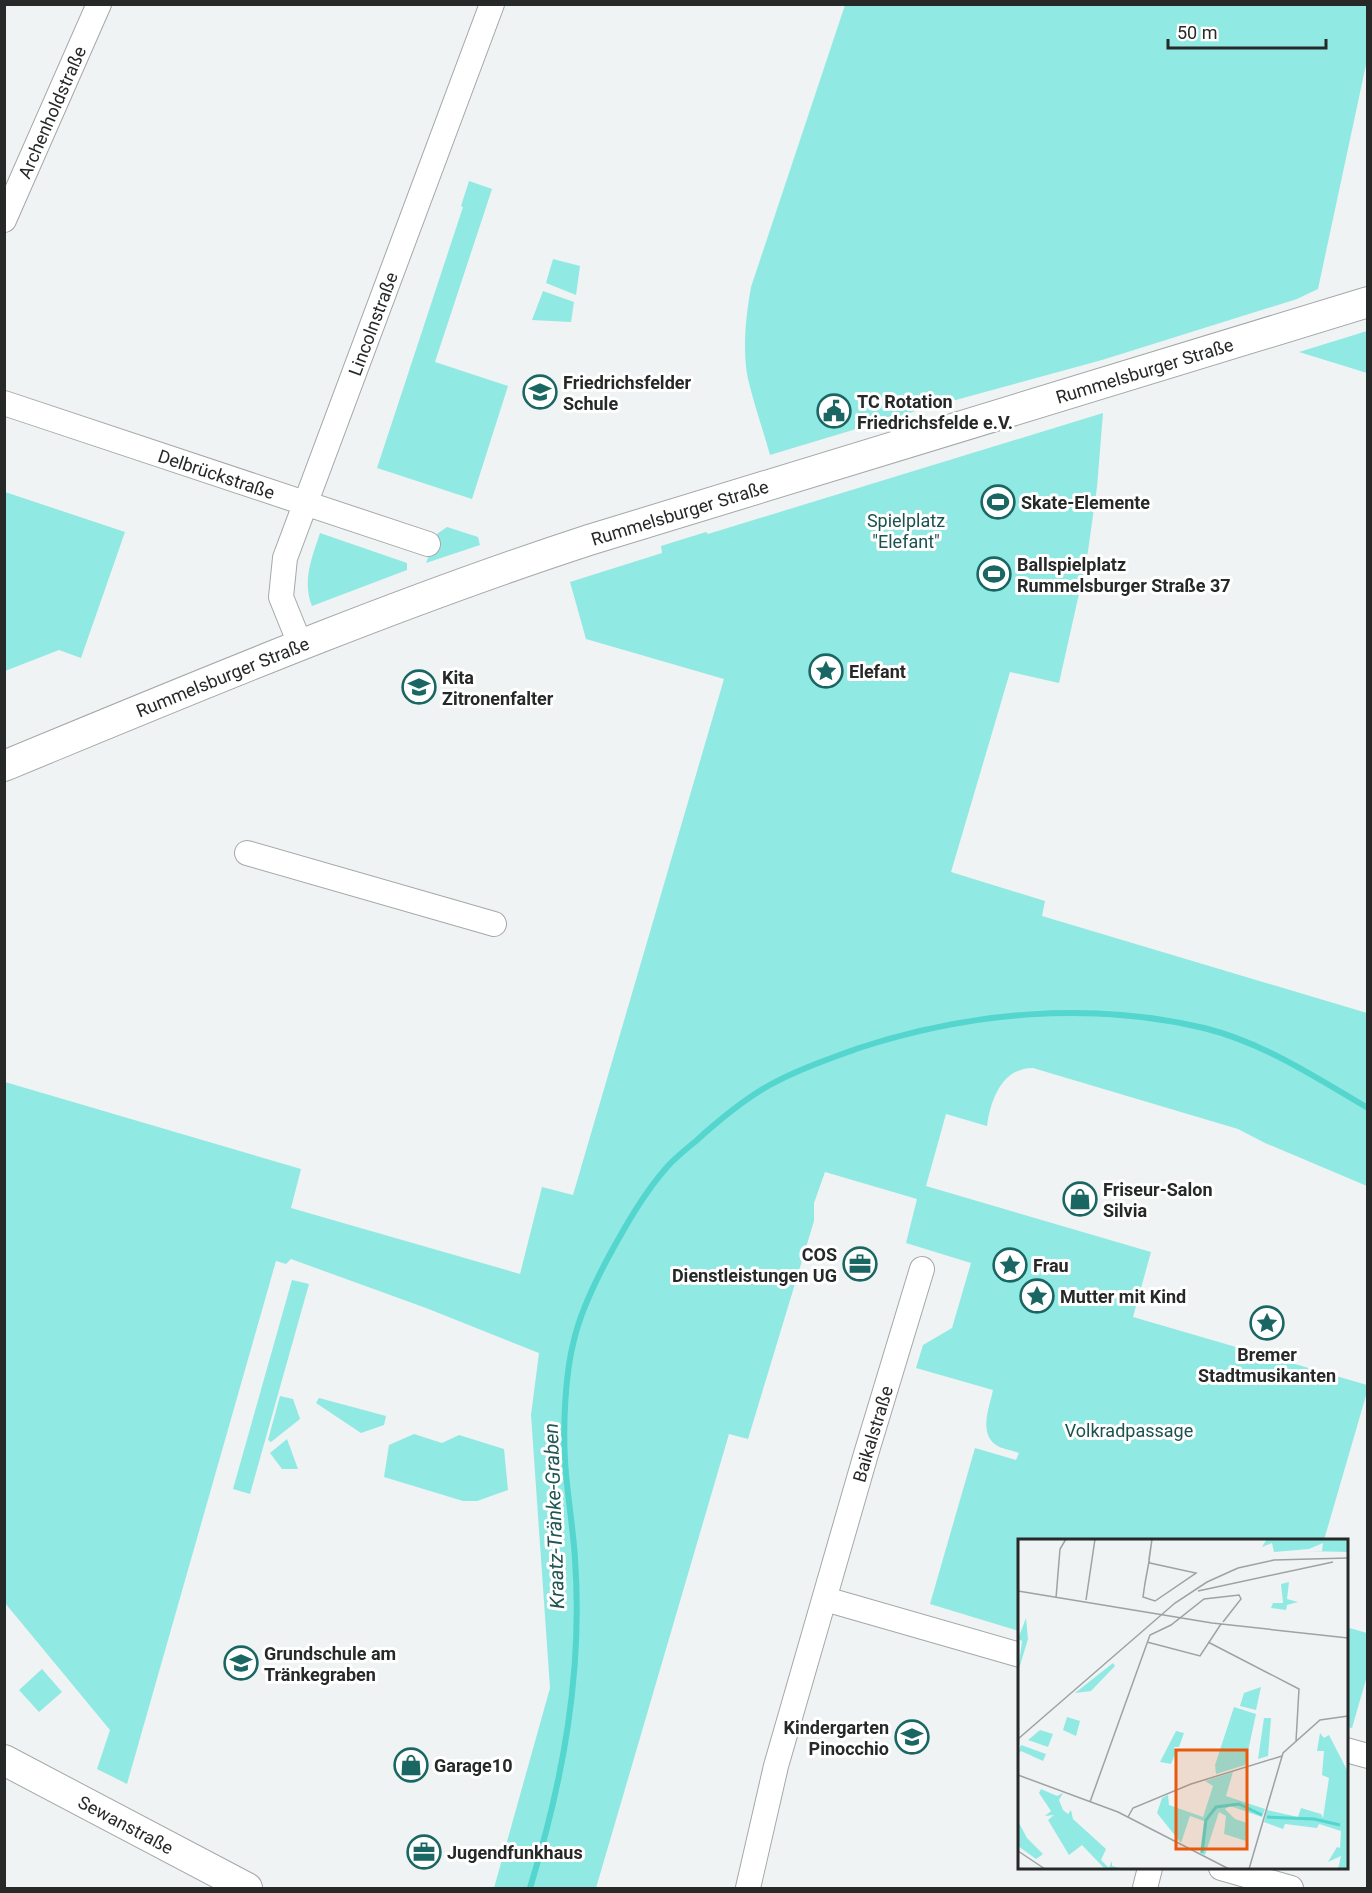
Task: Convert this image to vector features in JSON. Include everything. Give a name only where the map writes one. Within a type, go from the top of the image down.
[{"type":"street","name":"Archenholdstraße","points":[[4,220],[99,4]]},
{"type":"street","name":"Lincolnstraße","points":[[300,644],[281,597],[285,558],[492,4]]},
{"type":"street","name":"Rummelsburger Straße","points":[[4,765],[300,644],[492,573],[578,544],[1368,302]]},
{"type":"street","name":"Delbrückstraße","points":[[4,403],[428,544]]},
{"type":"street","points":[[247,853],[494,924]]},
{"type":"street","name":"Baikalstraße","points":[[748,1888],[776,1766],[922,1269]]},
{"type":"street","points":[[825,1599],[1018,1654]]},
{"type":"street","points":[[1348,1750],[1368,1756]]},
{"type":"street","name":"Sewanstraße","points":[[4,1760],[247,1888]]},
{"type":"street","points":[[1144,1888],[1150,1869]]},
{"type":"street","points":[[1224,1869],[1291,1888]]},
{"type":"green space","points":[[845,5],[1367,5],[1367,60],[1318,289],[1297,299],[1102,360],[919,410],[770,455],[746,368],[745,333],[751,287]]},
{"type":"green space","points":[[469,181],[492,189],[435,362],[508,386],[472,499],[377,468],[463,207],[461,206]]},
{"type":"green space","points":[[553,259],[580,266],[576,295],[546,283]]},
{"type":"green space","points":[[543,291],[574,302],[571,322],[532,320]]},
{"type":"green space","points":[[1367,331],[1367,373],[1299,352]]},
{"type":"green space","points":[[1103,413],[1097,487],[1087,558],[1059,683],[1010,672],[951,872],[1045,901],[1042,916],[1367,1013],[1367,1186],[1265,1143],[1238,1129],[1033,1068],[1022,1069],[1006,1079],[995,1096],[987,1126],[946,1114],[926,1186],[1151,1252],[1133,1317],[1367,1385],[1367,1392],[1324,1539],[1018,1539],[1018,1631],[930,1604],[975,1448],[1016,1460],[1019,1453],[998,1446],[991,1440],[988,1433],[986,1426],[993,1390],[916,1368],[923,1345],[952,1328],[971,1263],[906,1243],[917,1199],[825,1172],[814,1203],[814,1221],[748,1439],[729,1434],[596,1888],[494,1888],[550,1688],[531,1415],[539,1353],[426,1308],[291,1259],[286,1264],[276,1261],[127,1784],[97,1769],[110,1730],[5,1603],[5,1082],[301,1169],[291,1208],[520,1274],[542,1187],[573,1195],[724,679],[586,639],[570,582],[662,553],[661,546],[706,532],[708,534]]},
{"type":"green space","points":[[5,492],[125,532],[81,658],[59,650],[5,671]]},
{"type":"green space","points":[[447,527],[478,537],[480,545],[426,563],[437,534]]},
{"type":"green space","points":[[320,533],[407,563],[407,570],[312,606],[308,578]]},
{"type":"green space","points":[[292,1280],[309,1284],[250,1494],[233,1489]]},
{"type":"green space","points":[[280,1396],[293,1399],[300,1419],[271,1442],[268,1440]]},
{"type":"green space","points":[[319,1398],[386,1416],[384,1425],[361,1433],[316,1403]]},
{"type":"green space","points":[[414,1434],[442,1443],[459,1435],[504,1449],[508,1490],[477,1501],[463,1501],[384,1477],[389,1445]]},
{"type":"green space","points":[[287,1439],[298,1469],[282,1469],[270,1453]]},
{"type":"green space","points":[[1348,1628],[1367,1633],[1367,1676],[1352,1728],[1348,1727]]},
{"type":"green space","points":[[42,1669],[62,1692],[39,1712],[19,1690]]},
{"type":"waterway","name":"Kraatz-Tränke-Graben","points":[[530,1888],[561,1767],[573,1685],[577,1601],[564,1432],[565,1400],[571,1353],[584,1307],[609,1256],[643,1198],[677,1156],[749,1098],[779,1080],[813,1065],[901,1036],[944,1026],[1030,1014],[1118,1015],[1161,1020],[1226,1034],[1309,1073],[1368,1108]]},
{"type":"place","name":"Friedrichsfelder Schule","points":[[540,392]]},
{"type":"place","name":"TC Rotation Friedrichsfelde e.V.","points":[[834,411]]},
{"type":"place","name":"Skate-Elemente","points":[[998,502]]},
{"type":"place","name":"Ballspielplatz Rummelsburger Straße 37","points":[[994,574]]},
{"type":"place","name":"Elefant","points":[[826,671]]},
{"type":"place","name":"Kita Zitronenfalter","points":[[419,687]]},
{"type":"place","name":"Friseur-Salon Silvia","points":[[1080,1199]]},
{"type":"place","name":"COS Dienstleistungen UG","points":[[860,1264]]},
{"type":"place","name":"Frau","points":[[1010,1265]]},
{"type":"place","name":"Mutter mit Kind","points":[[1037,1296]]},
{"type":"place","name":"Bremer Stadtmusikanten","points":[[1267,1323]]},
{"type":"place","name":"Grundschule am Tränkegraben","points":[[241,1663]]},
{"type":"place","name":"Kindergarten Pinocchio","points":[[912,1737]]},
{"type":"place","name":"Garage10","points":[[411,1765]]},
{"type":"place","name":"Jugendfunkhaus","points":[[424,1852]]},
{"type":"park label","name":"Spielplatz \"Elefant\"","points":[[906,530]]},
{"type":"park label","name":"Volkradpassage","points":[[1129,1430]]}]
